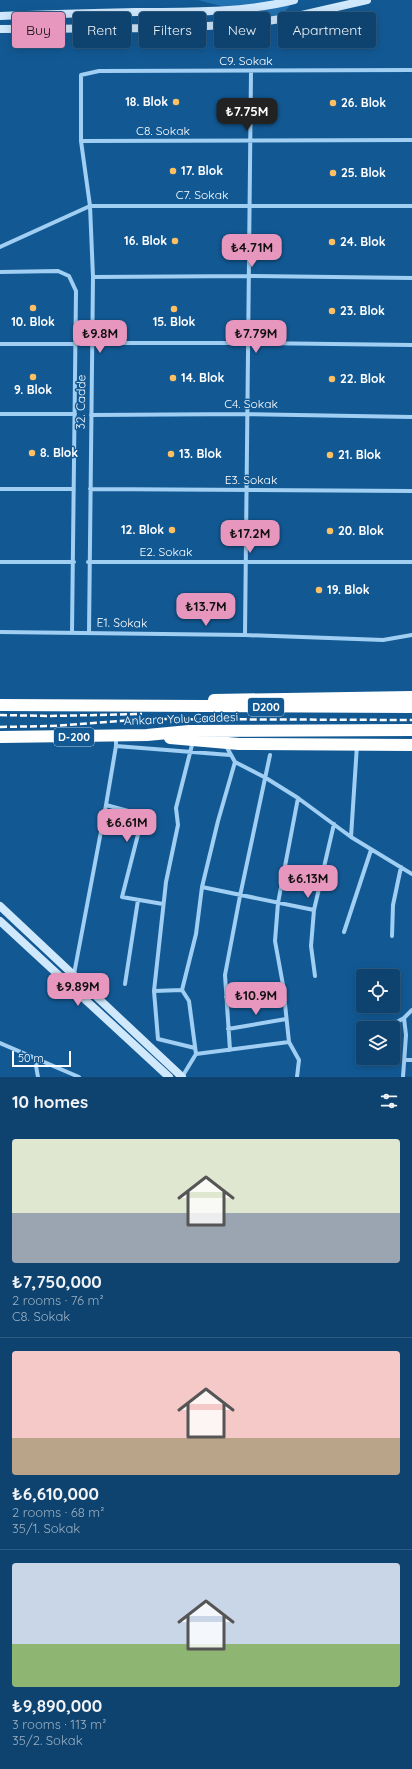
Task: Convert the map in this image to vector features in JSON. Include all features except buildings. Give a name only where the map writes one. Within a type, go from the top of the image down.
[{"type":"highway","points":[[121,706],[231,698],[412,697]]},
{"type":"highway","name":"Ankara Yolu Caddesi","points":[[0,705],[412,707]]},
{"type":"highway","name":"Ankara Yolu Caddesi","points":[[0,737],[116,741],[147,735],[189,732],[412,730]]},
{"type":"highway","points":[[147,735],[192,746],[224,743],[357,745],[412,744]]},
{"type":"main road","points":[[0,16],[76,13],[221,11],[267,7],[294,0]]},
{"type":"main road","points":[[0,29],[79,27],[176,28],[255,23],[293,17],[367,0]]},
{"type":"main road","points":[[0,906],[182,1077]]},
{"type":"main road","points":[[0,921],[169,1077]]},
{"type":"street","name":"C9. Sokak","points":[[81,75],[99,71],[251,72],[412,70]]},
{"type":"street","points":[[245,635],[251,72]]},
{"type":"street","name":"32. Cadde","points":[[81,75],[81,141],[90,206],[92,277],[88,633]]},
{"type":"street","name":"C8. Sokak","points":[[81,141],[412,140]]},
{"type":"street","name":"C7. Sokak","points":[[0,247],[90,206],[412,206]]},
{"type":"street","name":"32. Cadde","points":[[0,272],[58,271],[69,276],[76,292],[72,632]]},
{"type":"street","points":[[92,277],[249,276],[412,278]]},
{"type":"street","points":[[92,343],[412,345]]},
{"type":"street","points":[[0,344],[75,344]]},
{"type":"street","points":[[0,414],[75,414]]},
{"type":"street","name":"C4. Sokak","points":[[91,415],[247,414],[412,417]]},
{"type":"street","points":[[0,489],[74,489]]},
{"type":"street","name":"E3. Sokak","points":[[90,489],[412,491]]},
{"type":"street","points":[[0,562],[74,562]]},
{"type":"street","name":"E2. Sokak","points":[[88,562],[412,562]]},
{"type":"street","name":"E1. Sokak","points":[[0,632],[245,635],[383,640],[412,635]]},
{"type":"street","points":[[74,974],[106,805],[116,741],[192,746],[230,755]]},
{"type":"street","points":[[224,743],[235,762],[266,778],[298,798],[351,837],[412,874]]},
{"type":"street","points":[[351,837],[357,745]]},
{"type":"street","points":[[192,746],[176,808],[178,825],[166,882],[154,991],[158,1039],[195,1048]]},
{"type":"street","points":[[230,1050],[225,976],[240,896],[270,755]]},
{"type":"street","points":[[182,1077],[196,1054],[189,1001],[182,990],[196,934],[202,887],[218,821],[235,762]]},
{"type":"street","points":[[297,1077],[299,1060],[289,1042],[283,984],[275,941],[278,903],[298,798]]},
{"type":"street","points":[[106,805],[143,815],[122,897],[163,904]]},
{"type":"street","points":[[315,976],[311,946],[314,910],[334,824]]},
{"type":"street","points":[[344,932],[371,850]]},
{"type":"street","points":[[392,936],[393,905],[401,867]]},
{"type":"street","points":[[202,887],[314,910]]},
{"type":"street","points":[[125,984],[138,900]]},
{"type":"street","points":[[226,997],[283,984]]},
{"type":"street","points":[[154,991],[182,990]]},
{"type":"street","points":[[399,1021],[412,1010]]},
{"type":"street","points":[[403,1077],[405,1060],[404,1018]]},
{"type":"street","points":[[228,1029],[286,1019]]},
{"type":"street","points":[[196,1054],[289,1042]]},
{"type":"street","points":[[0,1043],[79,1077]]},
{"type":"street","points":[[38,1059],[36,1066],[38,1077]]},
{"type":"street","points":[[405,1060],[412,1060]]},
{"type":"shaded area","points":[[198,0],[294,0],[285,12],[278,12],[278,21],[270,19],[270,12],[244,12]]},
{"type":"railway","points":[[0,715],[51,716],[142,714]]},
{"type":"railway","points":[[0,727],[52,726],[148,719],[412,720]]},
{"type":"place","name":"18. Blok","points":[[176,102]]},
{"type":"place","name":"26. Blok","points":[[333,103]]},
{"type":"place","name":"17. Blok","points":[[173,171]]},
{"type":"place","name":"25. Blok","points":[[333,173]]},
{"type":"place","name":"16. Blok","points":[[175,241]]},
{"type":"place","name":"24. Blok","points":[[332,242]]},
{"type":"place","name":"10. Blok","points":[[33,308]]},
{"type":"place","name":"15. Blok","points":[[174,309]]},
{"type":"place","name":"23. Blok","points":[[332,311]]},
{"type":"place","name":"9. Blok","points":[[33,377]]},
{"type":"place","name":"14. Blok","points":[[173,378]]},
{"type":"place","name":"22. Blok","points":[[332,379]]},
{"type":"place","name":"8. Blok","points":[[32,453]]},
{"type":"place","name":"13. Blok","points":[[171,454]]},
{"type":"place","name":"21. Blok","points":[[330,455]]},
{"type":"place","name":"12. Blok","points":[[172,530]]},
{"type":"place","name":"20. Blok","points":[[330,531]]},
{"type":"place","name":"19. Blok","points":[[319,590]]}]
